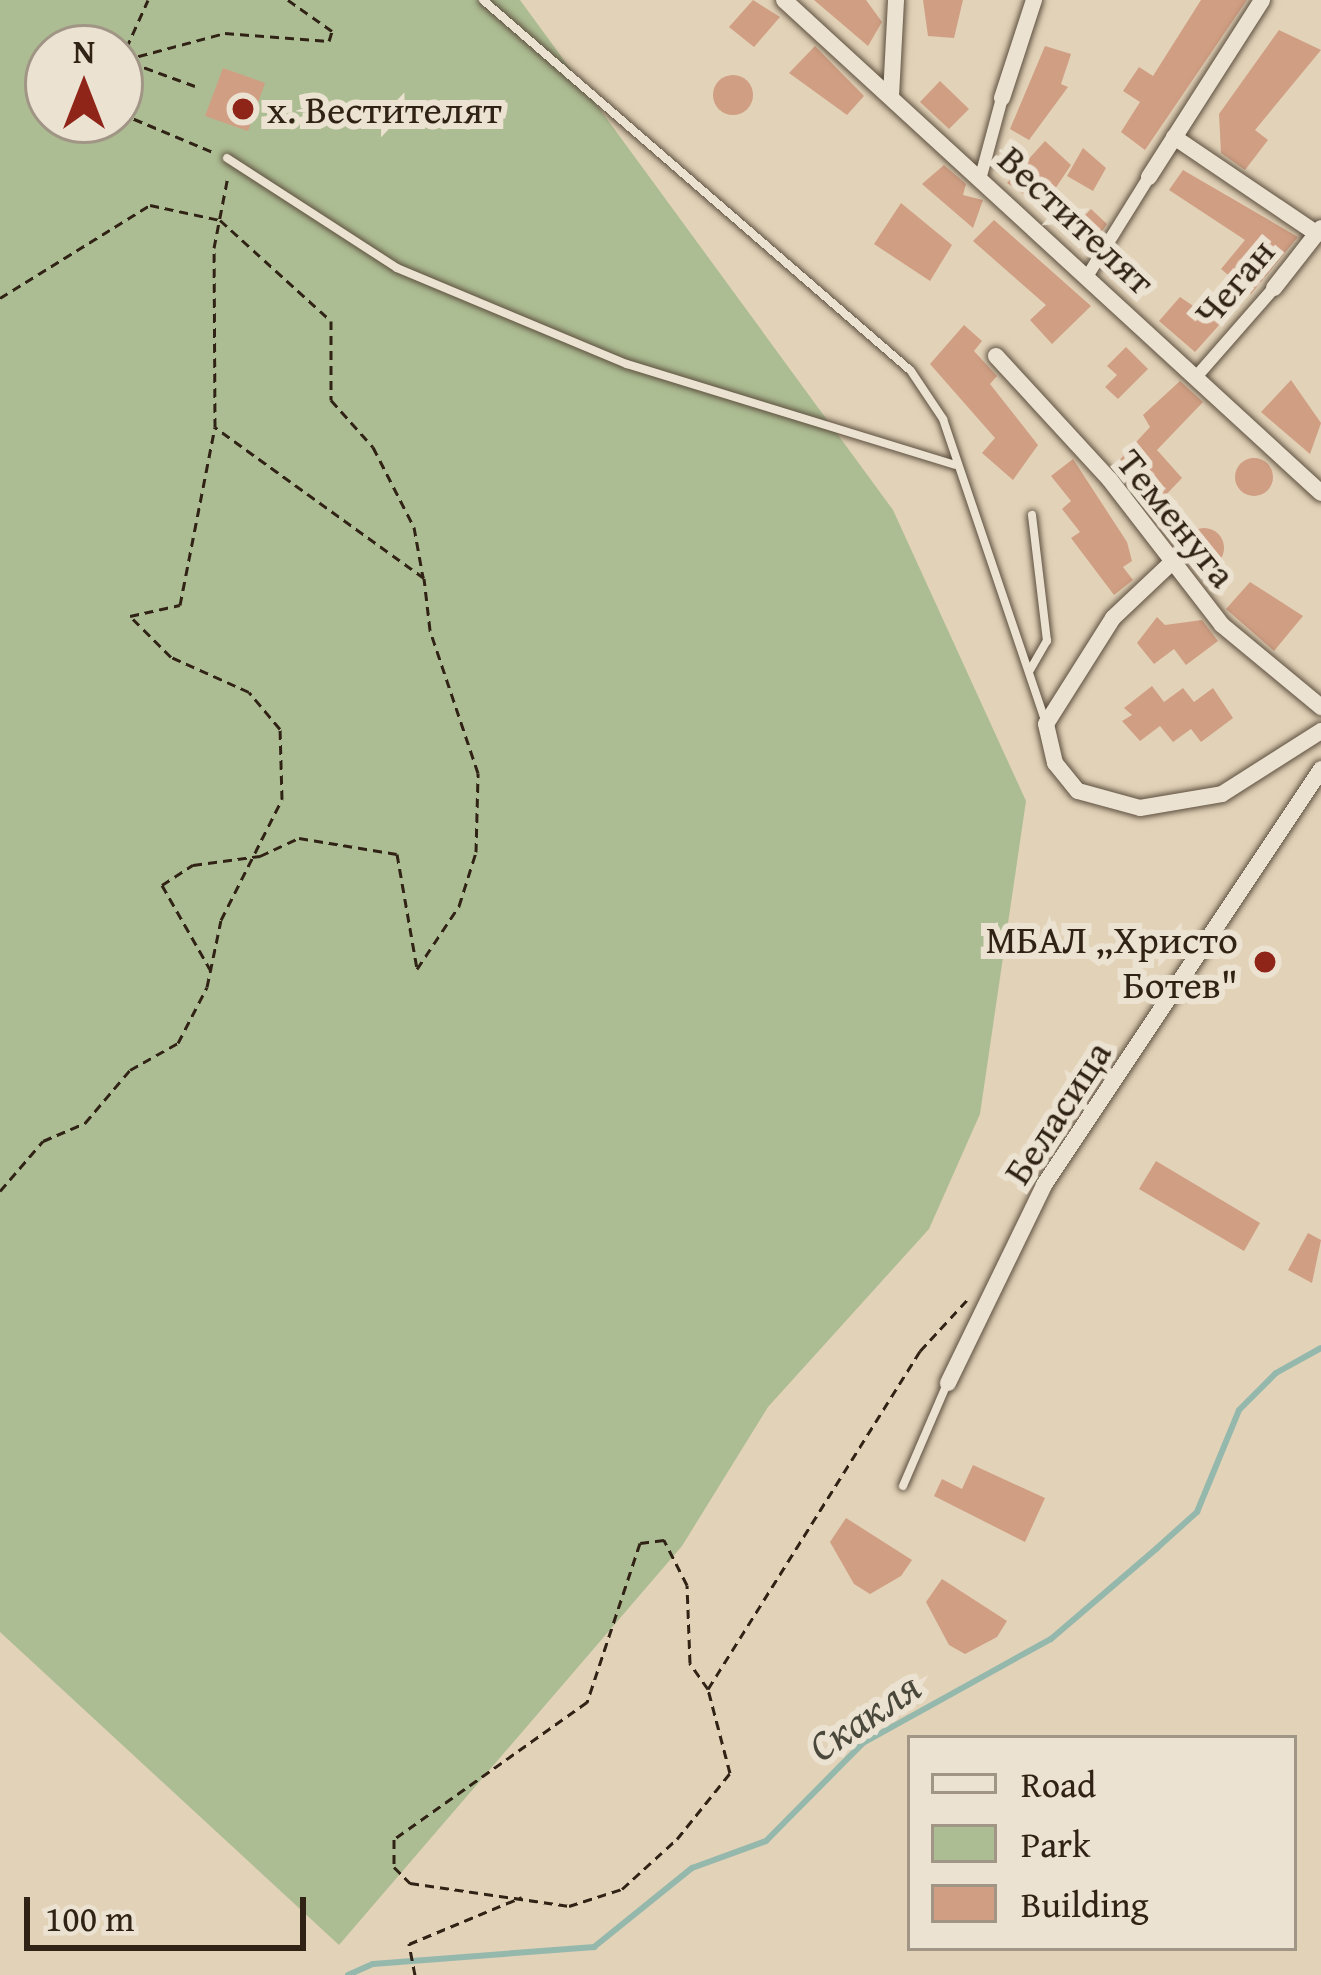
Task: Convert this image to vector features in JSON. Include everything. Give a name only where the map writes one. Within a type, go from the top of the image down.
[{"type":"street","name":"Вестителят","points":[[784,0],[1321,493]]},
{"type":"street","points":[[891,96],[896,0]]},
{"type":"street","points":[[981,176],[1034,0]]},
{"type":"street","points":[[1088,275],[1262,0]]},
{"type":"street","points":[[1174,137],[1319,231]]},
{"type":"street","name":"Чеган","points":[[1196,377],[1319,231]]},
{"type":"street","name":"Теменуга","points":[[996,356],[1109,479],[1169,565],[1222,626],[1321,707]]},
{"type":"street","points":[[1169,565],[1113,618],[1046,724],[1055,764],[1078,791],[1140,808],[1222,794],[1321,731]]},
{"type":"street","name":"Беласица","points":[[948,1383],[1044,1185],[1321,769]]},
{"type":"lane","points":[[482,0],[911,371],[943,419],[1046,724]]},
{"type":"lane","points":[[227,158],[398,268],[627,364],[956,465]]},
{"type":"lane","points":[[1029,671],[1047,641],[1032,515]]},
{"type":"lane","points":[[903,1486],[948,1383]]},
{"type":"path","points":[[144,55],[225,33],[328,41],[332,31],[288,0]]},
{"type":"path","points":[[144,69],[195,86]]},
{"type":"path","points":[[0,1191],[43,1141],[85,1124],[130,1070],[178,1043],[212,973],[221,920],[260,856],[282,799],[274,753],[280,729],[249,692],[170,657],[130,616],[180,605],[215,427],[220,220],[227,158],[144,123]]},
{"type":"path","points":[[0,298],[150,205],[220,220],[331,321],[331,400],[374,446],[414,527],[430,630],[478,773],[476,852],[459,906],[416,969],[397,854],[299,838],[260,856],[193,865],[162,885],[212,973]]},
{"type":"path","points":[[215,427],[424,578]]},
{"type":"path","points":[[708,1689],[920,1351],[969,1299]]},
{"type":"path","points":[[664,1540],[686,1585],[690,1663],[708,1689],[730,1773],[677,1839],[622,1889],[569,1906],[410,1883],[394,1867],[394,1839],[587,1702],[640,1543],[664,1540]]},
{"type":"path","points":[[415,1975],[409,1944],[524,1897]]},
{"type":"green space","points":[[0,0],[520,0],[893,510],[1026,801],[980,1114],[929,1229],[768,1407],[682,1546],[339,1945],[0,1632]]},
{"type":"building","points":[[753,0],[780,17],[754,47],[729,27]]},
{"type":"building","points":[[814,0],[866,0],[882,22],[868,46]]},
{"type":"building","points":[[923,0],[963,0],[954,38],[928,36]]},
{"type":"building","points":[[1201,0],[1247,0],[1145,150],[1121,132],[1140,102],[1123,91],[1139,67],[1153,76]]},
{"type":"building","points":[[1279,30],[1321,50],[1255,130],[1268,140],[1245,170],[1221,153],[1219,114]]},
{"type":"building","points":[[815,46],[864,96],[847,115],[789,73]]},
{"type":"building","points":[[1045,46],[1071,54],[1061,84],[1068,87],[1029,140],[1010,129]]},
{"type":"building","name":"х. Вестителят","points":[[223,68],[265,83],[248,131],[205,116]]},
{"type":"building","points":[[733,75],[747,81],[753,95],[747,109],[733,115],[719,109],[713,95],[719,81]]},
{"type":"building","points":[[940,81],[969,109],[949,129],[920,102]]},
{"type":"building","points":[[1045,141],[1071,165],[1043,207],[1007,183]]},
{"type":"building","points":[[1083,148],[1106,168],[1093,191],[1067,176]]},
{"type":"building","points":[[944,165],[966,184],[963,195],[983,200],[973,228],[922,184]]},
{"type":"building","points":[[1183,170],[1298,237],[1251,294],[1221,269],[1245,240],[1169,190]]},
{"type":"building","points":[[901,203],[952,245],[930,281],[874,244]]},
{"type":"building","points":[[1091,209],[1107,224],[1089,250],[1069,232]]},
{"type":"building","points":[[994,220],[1091,306],[1052,344],[1030,320],[1046,305],[973,241]]},
{"type":"building","points":[[1180,297],[1220,324],[1195,352],[1159,321]]},
{"type":"building","points":[[964,325],[982,341],[974,351],[997,376],[990,384],[1038,445],[1013,480],[982,453],[995,438],[930,364]]},
{"type":"building","points":[[1126,347],[1148,369],[1118,399],[1105,387],[1117,375],[1107,366]]},
{"type":"building","points":[[1291,380],[1321,423],[1310,454],[1261,412]]},
{"type":"building","points":[[1180,381],[1203,402],[1157,450],[1182,478],[1160,501],[1114,466],[1150,427],[1143,415]]},
{"type":"building","points":[[1254,458],[1268,463],[1273,477],[1268,491],[1254,496],[1240,491],[1235,477],[1240,463]]},
{"type":"building","points":[[1073,459],[1127,542],[1132,561],[1123,567],[1133,580],[1114,595],[1071,538],[1080,532],[1062,509],[1071,501],[1051,476]]},
{"type":"building","points":[[1204,528],[1218,534],[1224,548],[1218,562],[1204,568],[1190,562],[1184,548],[1190,534]]},
{"type":"building","points":[[1250,582],[1303,616],[1274,651],[1226,609]]},
{"type":"building","points":[[1157,617],[1165,625],[1202,620],[1218,641],[1186,665],[1174,649],[1154,664],[1137,643]]},
{"type":"building","points":[[1152,686],[1164,702],[1183,688],[1194,702],[1213,688],[1233,718],[1201,742],[1191,729],[1173,742],[1160,726],[1140,741],[1122,721],[1132,715],[1124,708]]},
{"type":"building","points":[[1156,1161],[1260,1223],[1244,1251],[1139,1189]]},
{"type":"building","points":[[1308,1233],[1321,1240],[1312,1283],[1288,1270]]},
{"type":"building","points":[[973,1465],[1045,1498],[1025,1542],[934,1496],[942,1479],[962,1489]]},
{"type":"building","points":[[846,1518],[912,1560],[901,1576],[870,1594],[854,1584],[830,1542]]},
{"type":"building","points":[[942,1579],[1007,1621],[997,1637],[965,1654],[949,1645],[926,1602]]},
{"type":"waterway","name":"Скакля","points":[[348,1975],[373,1964],[594,1947],[692,1868],[766,1841],[863,1743],[1051,1639],[1157,1548],[1197,1512],[1239,1410],[1276,1373],[1321,1348]]},
{"type":"place","name":"х. Вестителят","points":[[243,109]]},
{"type":"place","name":"МБАЛ „Христо Ботев\"","points":[[1265,962]]}]
